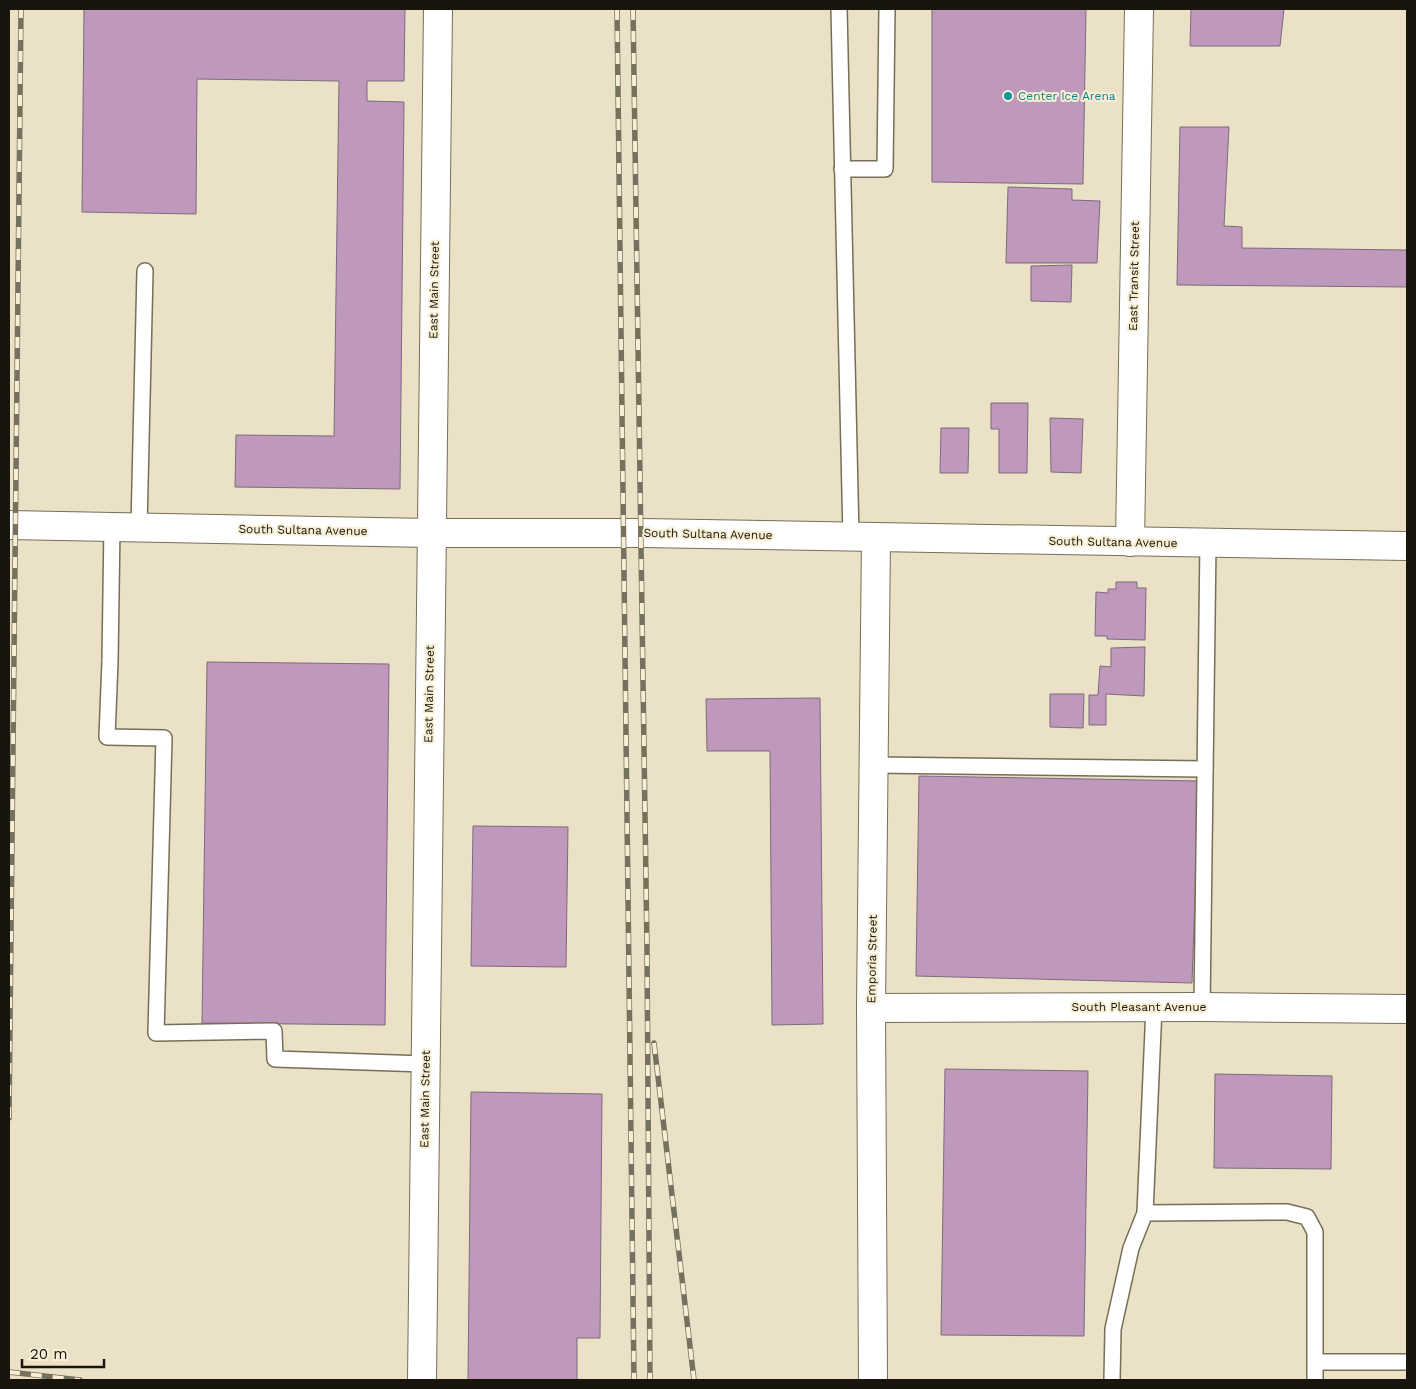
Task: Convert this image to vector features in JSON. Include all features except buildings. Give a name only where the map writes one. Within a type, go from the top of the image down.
[{"type":"street","name":"East Main Street","points":[[422,1380],[438,9]]},
{"type":"street","name":"East Transit Street","points":[[1130,542],[1139,9]]},
{"type":"street","name":"South Sultana Avenue","points":[[9,525],[431,533],[642,533],[1407,546]]},
{"type":"street","name":"Emporia Street","points":[[864,538],[874,765],[871,1008],[873,1380]]},
{"type":"street","name":"South Pleasant Avenue","points":[[871,1008],[1202,1007],[1407,1010]]},
{"type":"lane","points":[[839,9],[842,169],[864,538]]},
{"type":"lane","points":[[842,169],[885,169],[886,9]]},
{"type":"lane","points":[[139,527],[146,271]]},
{"type":"lane","points":[[112,526],[107,737],[164,738],[156,1032],[274,1031],[275,1059],[425,1064]]},
{"type":"lane","points":[[1202,1007],[1208,543]]},
{"type":"lane","points":[[874,765],[1205,769]]},
{"type":"lane","points":[[1112,1380],[1113,1329],[1131,1248],[1145,1213],[1154,1007]]},
{"type":"lane","points":[[1145,1213],[1287,1212],[1307,1217],[1315,1232],[1316,1380]]},
{"type":"lane","points":[[1316,1362],[1407,1362]]},
{"type":"railway","points":[[9,1118],[21,9]]},
{"type":"railway","points":[[617,9],[634,1380]]},
{"type":"railway","points":[[633,9],[647,949],[650,1380]]},
{"type":"railway","points":[[654,1043],[694,1380]]},
{"type":"railway","points":[[9,1372],[80,1380]]},
{"type":"place","name":"Center Ice Arena","points":[[1008,96]]}]
